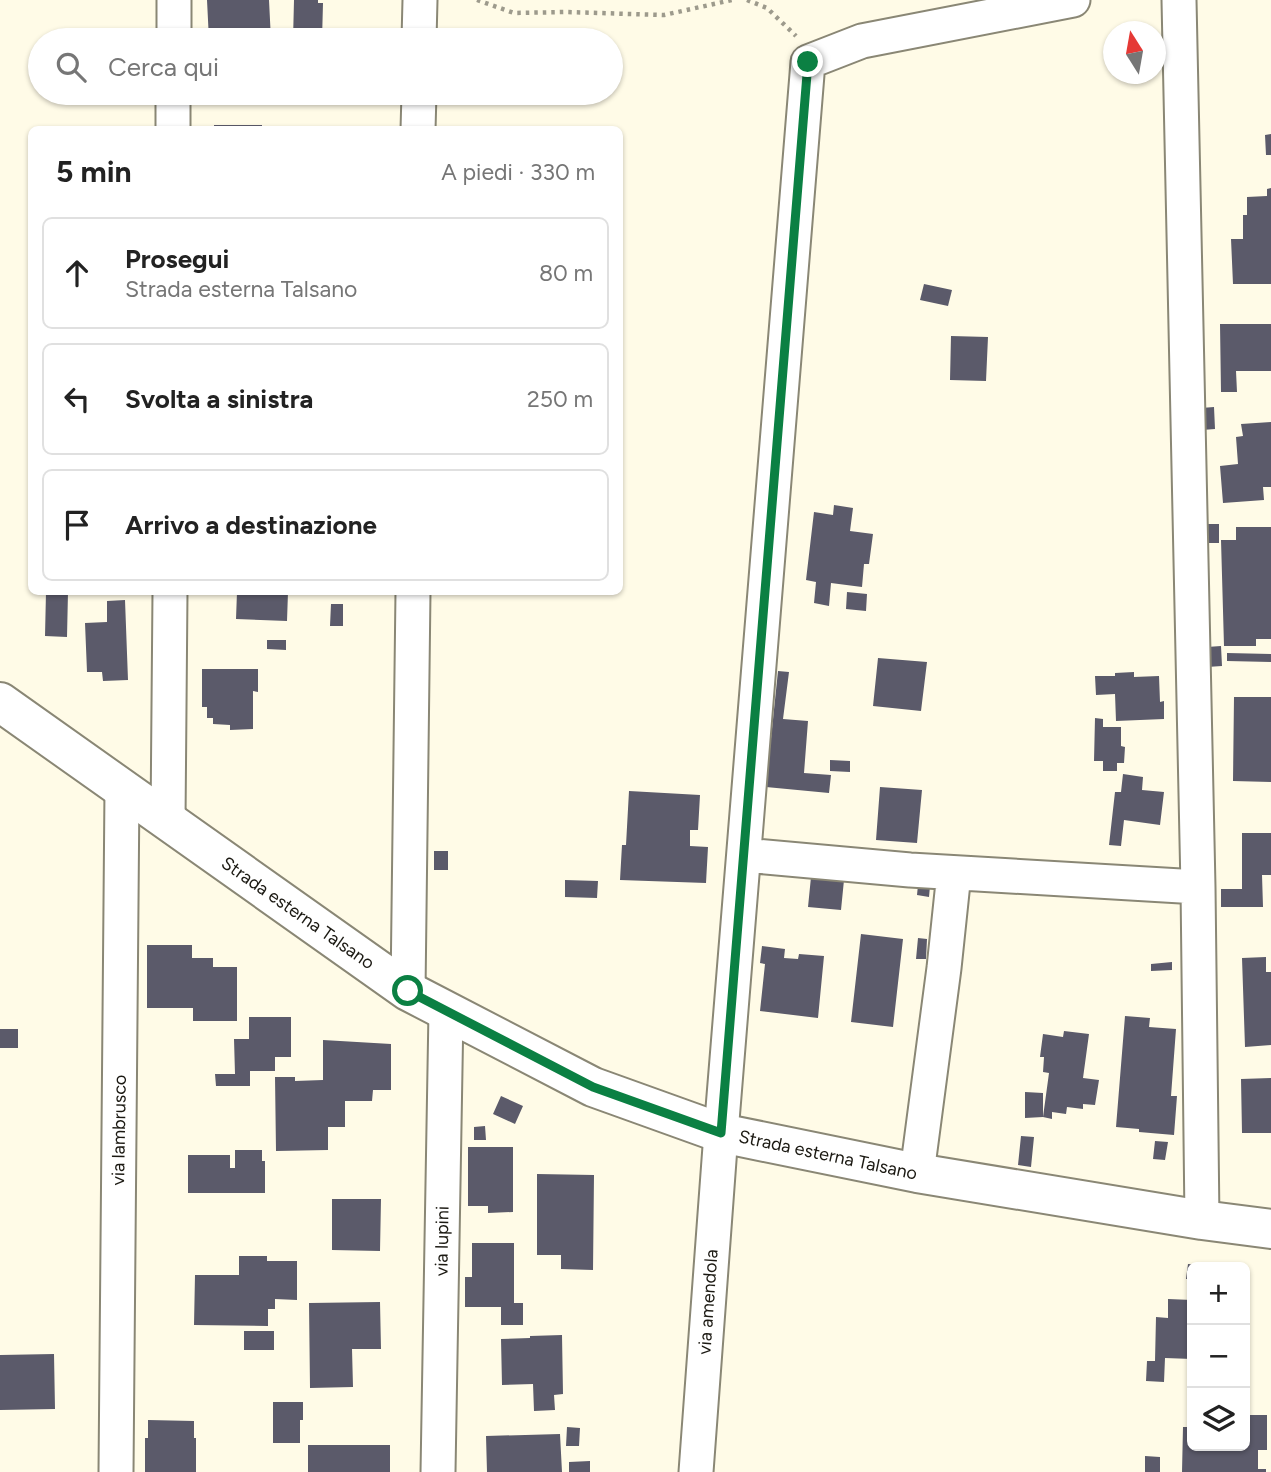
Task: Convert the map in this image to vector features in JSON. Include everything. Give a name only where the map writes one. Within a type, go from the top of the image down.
[{"type":"street","points":[[174,0],[174,28]]},
{"type":"street","points":[[419,28],[420,0]]},
{"type":"street","points":[[808,62],[862,41],[1073,0]]},
{"type":"street","points":[[1179,0],[1199,887],[1202,1220]]},
{"type":"street","name":"via amendola","points":[[695,1472],[808,62]]},
{"type":"street","points":[[173,105],[173,126]]},
{"type":"street","points":[[418,126],[419,105]]},
{"type":"street","points":[[168,821],[170,595]]},
{"type":"street","points":[[408,991],[413,595]]},
{"type":"street","name":"Strada esterna Talsano","points":[[0,702],[408,991],[593,1087],[721,1133],[917,1173],[1271,1229]]},
{"type":"street","name":"via lambrusco","points":[[116,1472],[122,789]]},
{"type":"street","points":[[744,855],[954,873],[1199,887]]},
{"type":"street","points":[[917,1173],[954,873]]},
{"type":"street","name":"via lupini","points":[[439,1472],[446,1011]]},
{"type":"path","points":[[477,0],[514,13],[664,15],[732,0]]},
{"type":"path","points":[[747,0],[767,8],[794,33],[808,62]]},
{"type":"building","points":[[207,0],[269,0],[270,28],[208,28]]},
{"type":"building","points":[[294,0],[318,0],[318,3],[323,3],[322,28],[293,28]]},
{"type":"building","points":[[214,125],[262,125],[262,126]]},
{"type":"building","points":[[1271,134],[1271,155],[1266,155],[1265,135]]},
{"type":"building","points":[[1271,188],[1271,284],[1233,284],[1231,239],[1243,239],[1243,215],[1247,215],[1247,197],[1267,196],[1267,189]]},
{"type":"building","points":[[924,284],[952,290],[948,306],[920,300]]},
{"type":"building","points":[[1220,324],[1271,324],[1271,371],[1236,371],[1237,392],[1221,392]]},
{"type":"building","points":[[951,336],[988,337],[986,381],[950,380]]},
{"type":"building","points":[[1214,407],[1215,429],[1202,430],[1201,408]]},
{"type":"building","points":[[1271,422],[1271,487],[1263,487],[1264,500],[1223,503],[1220,466],[1238,464],[1236,437],[1243,436],[1241,424]]},
{"type":"building","points":[[834,505],[853,508],[850,531],[873,534],[869,564],[864,564],[862,587],[831,583],[829,606],[814,603],[816,582],[806,580],[814,512],[833,515]]},
{"type":"building","points":[[1207,524],[1219,524],[1219,543],[1207,543]]},
{"type":"building","points":[[1236,527],[1271,527],[1271,639],[1256,639],[1256,646],[1224,646],[1221,540],[1236,540]]},
{"type":"building","points":[[847,592],[867,594],[866,611],[846,609]]},
{"type":"building","points":[[46,595],[68,595],[67,637],[45,636]]},
{"type":"building","points":[[237,595],[288,595],[287,621],[236,619]]},
{"type":"building","points":[[125,600],[128,680],[103,681],[102,672],[87,672],[85,623],[107,622],[107,601]]},
{"type":"building","points":[[331,604],[343,604],[343,626],[330,626]]},
{"type":"building","points":[[267,640],[286,640],[286,650],[267,649]]},
{"type":"building","points":[[1221,646],[1222,666],[1207,667],[1207,647]]},
{"type":"building","points":[[1227,653],[1271,654],[1271,662],[1227,661]]},
{"type":"building","points":[[878,658],[927,662],[921,711],[873,706]]},
{"type":"building","points":[[202,669],[258,669],[258,692],[253,691],[253,729],[230,730],[230,725],[213,724],[213,718],[207,718],[207,707],[202,707]]},
{"type":"building","points":[[778,671],[789,672],[783,719],[808,721],[804,773],[831,775],[829,793],[766,787]]},
{"type":"building","points":[[1134,672],[1134,677],[1159,676],[1164,719],[1116,721],[1115,694],[1096,695],[1095,676]]},
{"type":"building","points":[[1234,697],[1271,697],[1271,782],[1233,781]]},
{"type":"building","points":[[1095,718],[1103,719],[1103,727],[1121,727],[1121,746],[1125,747],[1124,763],[1117,763],[1117,771],[1103,771],[1103,761],[1094,761]]},
{"type":"building","points":[[830,760],[850,761],[850,772],[830,771]]},
{"type":"building","points":[[1123,774],[1143,777],[1142,790],[1164,792],[1160,825],[1124,820],[1121,846],[1109,845],[1115,792],[1121,792]]},
{"type":"building","points":[[880,787],[922,790],[917,843],[876,840]]},
{"type":"building","points":[[629,791],[700,795],[698,830],[690,830],[690,846],[708,847],[706,883],[620,880],[622,845],[626,845]]},
{"type":"building","points":[[1242,833],[1271,833],[1271,875],[1262,875],[1263,907],[1221,907],[1221,889],[1242,889]]},
{"type":"building","points":[[434,851],[448,851],[448,870],[434,870]]},
{"type":"building","points":[[811,877],[844,880],[841,910],[808,907]]},
{"type":"building","points":[[565,880],[598,881],[597,898],[565,897]]},
{"type":"building","points":[[918,885],[930,886],[929,897],[917,895]]},
{"type":"building","points":[[861,934],[903,939],[893,1027],[851,1022]]},
{"type":"building","points":[[918,938],[927,939],[926,959],[916,959]]},
{"type":"building","points":[[147,945],[192,945],[192,958],[213,958],[213,967],[237,967],[237,1021],[193,1021],[193,1008],[147,1008]]},
{"type":"building","points":[[762,946],[785,949],[784,958],[798,959],[799,954],[824,956],[818,1018],[760,1011],[765,964],[760,963]]},
{"type":"building","points":[[1266,957],[1266,972],[1271,972],[1271,1045],[1245,1047],[1242,958]]},
{"type":"building","points":[[1172,962],[1172,970],[1151,971],[1151,964]]},
{"type":"building","points":[[1125,1016],[1150,1018],[1149,1027],[1176,1029],[1171,1096],[1177,1096],[1174,1135],[1116,1127]]},
{"type":"building","points":[[249,1017],[291,1017],[291,1057],[275,1057],[275,1071],[250,1071],[250,1086],[216,1086],[215,1074],[235,1074],[234,1039],[249,1039]]},
{"type":"building","points":[[0,1029],[18,1029],[18,1048],[0,1048]]},
{"type":"building","points":[[1064,1031],[1089,1034],[1083,1078],[1099,1080],[1095,1105],[1083,1104],[1083,1109],[1067,1107],[1066,1114],[1052,1112],[1052,1119],[1043,1117],[1049,1073],[1043,1072],[1044,1057],[1040,1057],[1043,1034],[1063,1037]]},
{"type":"building","points":[[323,1040],[391,1044],[391,1090],[373,1090],[372,1101],[345,1101],[345,1127],[328,1127],[328,1150],[276,1151],[275,1077],[295,1077],[295,1081],[323,1080]]},
{"type":"building","points":[[1271,1078],[1271,1133],[1242,1133],[1241,1079]]},
{"type":"building","points":[[1025,1092],[1043,1093],[1043,1117],[1025,1118]]},
{"type":"building","points":[[501,1096],[523,1106],[515,1124],[493,1114]]},
{"type":"building","points":[[485,1126],[486,1140],[474,1140],[474,1127]]},
{"type":"building","points":[[1021,1136],[1034,1137],[1031,1167],[1018,1165]]},
{"type":"building","points":[[1155,1141],[1168,1142],[1165,1160],[1153,1159]]},
{"type":"building","points":[[468,1147],[513,1147],[513,1212],[488,1213],[488,1206],[468,1206]]},
{"type":"building","points":[[235,1150],[262,1150],[262,1161],[265,1161],[265,1193],[188,1193],[188,1155],[230,1155],[230,1168],[235,1168]]},
{"type":"building","points":[[537,1174],[594,1175],[593,1270],[561,1269],[561,1255],[537,1255]]},
{"type":"building","points":[[332,1199],[381,1199],[380,1251],[332,1250]]},
{"type":"building","points":[[472,1243],[514,1243],[514,1303],[523,1303],[523,1325],[501,1325],[501,1307],[465,1307],[465,1277],[472,1277]]},
{"type":"building","points":[[239,1256],[267,1256],[267,1261],[297,1261],[297,1300],[275,1299],[275,1309],[268,1309],[268,1326],[194,1325],[195,1275],[239,1275]]},
{"type":"building","points":[[1168,1299],[1187,1300],[1187,1359],[1165,1358],[1164,1382],[1146,1381],[1147,1361],[1155,1361],[1156,1317],[1168,1318]]},
{"type":"building","points":[[380,1302],[381,1349],[352,1349],[353,1387],[310,1388],[309,1303]]},
{"type":"building","points":[[244,1331],[274,1331],[274,1350],[244,1350]]},
{"type":"building","points":[[562,1335],[563,1394],[554,1395],[555,1410],[534,1411],[533,1384],[502,1385],[501,1339]]},
{"type":"building","points":[[54,1354],[55,1409],[0,1410],[0,1355]]},
{"type":"building","points":[[273,1402],[303,1402],[300,1443],[273,1443]]},
{"type":"building","points":[[1250,1415],[1267,1415],[1267,1450],[1258,1450],[1258,1469],[1266,1469],[1266,1472],[1182,1472],[1183,1427],[1187,1427],[1187,1451],[1250,1451]]},
{"type":"building","points":[[148,1420],[194,1421],[196,1472],[145,1472]]},
{"type":"building","points":[[567,1427],[580,1428],[579,1446],[566,1446]]},
{"type":"building","points":[[560,1434],[562,1472],[487,1472],[486,1436]]},
{"type":"building","points":[[308,1445],[390,1445],[390,1472],[308,1472]]},
{"type":"building","points":[[1145,1456],[1160,1457],[1160,1472],[1145,1472]]},
{"type":"building","points":[[590,1461],[590,1472],[569,1472],[569,1462]]},
{"type":"route","points":[[408,991],[593,1087],[721,1133],[808,62]]}]
